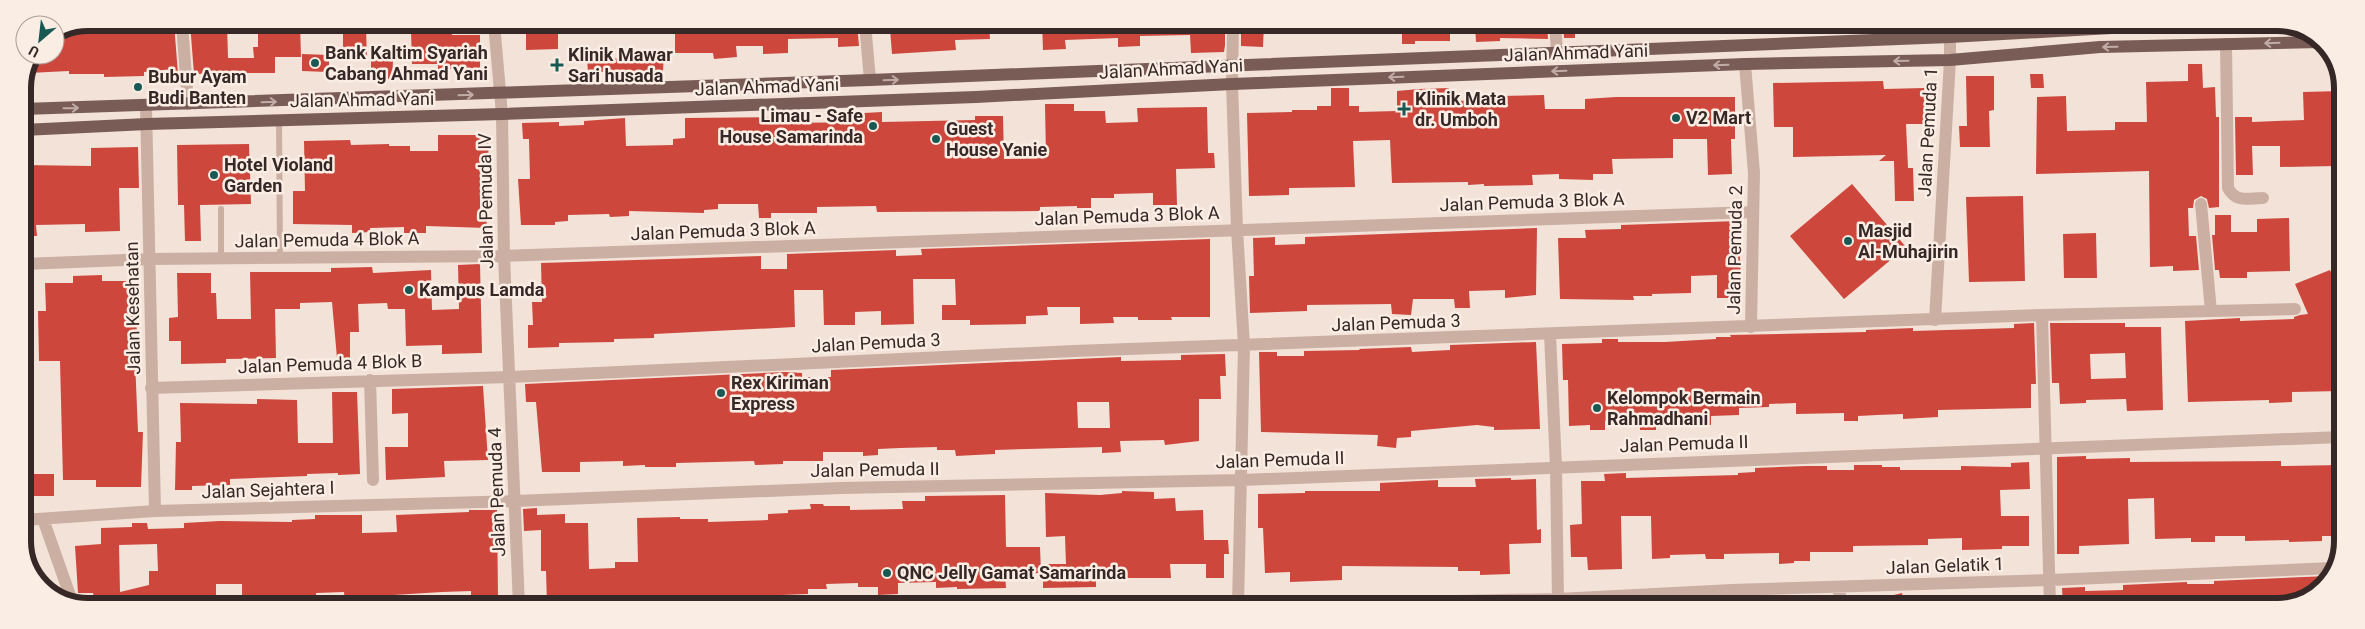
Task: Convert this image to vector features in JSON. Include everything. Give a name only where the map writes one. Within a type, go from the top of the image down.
[{"type":"main road","points":[[1891,38],[1904,31]]},
{"type":"main road","name":"Jalan Ahmad Yani","points":[[31,109],[499,94],[1234,66],[1891,38],[1943,31]]},
{"type":"main road","name":"Jalan Ahmad Yani","points":[[31,130],[147,124],[502,114],[976,97],[1232,84],[1745,64],[1950,60],[2100,47],[2311,42]]},
{"type":"street","points":[[183,31],[188,104]]},
{"type":"street","name":"Jalan Pemuda IV","points":[[495,31],[502,114],[504,256],[510,377]]},
{"type":"street","points":[[866,31],[870,80]]},
{"type":"street","points":[[1233,31],[1234,66],[1232,84],[1237,229],[1244,346],[1238,598]]},
{"type":"street","points":[[1555,31],[1556,51]]},
{"type":"street","name":"Jalan Pemuda 1","points":[[1935,320],[1950,60],[1950,31]]},
{"type":"street","points":[[2226,44],[2228,188],[2232,196],[2238,199],[2263,198]]},
{"type":"street","name":"Jalan Pemuda 2","points":[[1550,334],[1751,327],[1754,173],[1745,64]]},
{"type":"street","name":"Jalan Kesehatan","points":[[146,106],[151,388],[156,511]]},
{"type":"street","points":[[2201,204],[2211,311]]},
{"type":"street","name":"Jalan Pemuda 3 Blok A","points":[[504,256],[1753,212]]},
{"type":"street","name":"Jalan Pemuda 4 Blok A","points":[[31,264],[150,259],[504,256]]},
{"type":"street","points":[[1751,327],[2042,315],[2295,309]]},
{"type":"street","points":[[2042,315],[2050,598]]},
{"type":"street","points":[[1550,334],[1556,466],[1558,598]]},
{"type":"street","name":"Jalan Pemuda 3","points":[[510,377],[1074,351],[1550,334]]},
{"type":"street","name":"Jalan Pemuda 4 Blok B","points":[[151,388],[510,377]]},
{"type":"street","name":"Jalan Pemuda 4","points":[[510,377],[519,598]]},
{"type":"street","points":[[370,380],[373,480]]},
{"type":"street","name":"Jalan Pemuda II","points":[[515,500],[840,488],[1242,480],[1556,466],[2334,437]]},
{"type":"street","name":"Jalan Sejahtera I","points":[[31,520],[156,511],[515,500]]},
{"type":"street","points":[[43,519],[71,595]]},
{"type":"street","name":"Jalan Gelatik 1","points":[[1643,598],[1837,587],[2326,568]]},
{"type":"street","points":[[1837,587],[1841,598]]},
{"type":"lane","points":[[279,120],[280,258]]},
{"type":"lane","points":[[221,209],[221,259]]},
{"type":"building","points":[[175,31],[178,74],[173,74],[173,69],[144,72],[144,76],[104,77],[104,74],[69,74],[69,71],[34,73],[36,66],[65,65],[65,36],[77,32]]},
{"type":"building","points":[[191,31],[227,31],[228,58],[254,58],[253,47],[258,47],[258,31],[300,31],[301,57],[275,57],[275,73],[246,73],[246,81],[233,81],[233,73],[194,74]]},
{"type":"building","points":[[343,31],[366,31],[367,61],[343,61]]},
{"type":"building","points":[[411,31],[452,31],[452,35],[480,35],[480,68],[438,69],[438,64],[412,64]]},
{"type":"building","points":[[526,31],[558,31],[558,49],[526,50]]},
{"type":"building","points":[[675,31],[858,31],[859,46],[838,47],[838,38],[788,39],[788,53],[763,54],[763,46],[736,46],[737,57],[714,59],[713,53],[675,53]]},
{"type":"building","points":[[890,31],[990,31],[990,39],[955,40],[956,50],[892,54]]},
{"type":"building","points":[[1042,31],[1225,31],[1224,52],[1191,53],[1190,35],[1140,36],[1140,46],[1118,47],[1118,38],[1065,40],[1066,49],[1043,50]]},
{"type":"building","points":[[1241,31],[1264,31],[1263,47],[1241,46]]},
{"type":"building","points":[[1402,31],[1450,31],[1450,41],[1415,41],[1415,44],[1402,44]]},
{"type":"building","points":[[1475,31],[1547,31],[1548,39],[1500,38],[1500,41],[1476,42]]},
{"type":"building","points":[[1564,31],[1575,31],[1575,38],[1564,38]]},
{"type":"building","points":[[651,52],[664,52],[663,71],[588,72],[587,59],[651,58]]},
{"type":"building","name":"Bank Kaltim Syariah Cabang Ahmad Yani","points":[[302,54],[329,55],[329,72],[302,71]]},
{"type":"building","points":[[371,60],[393,61],[392,79],[371,79]]},
{"type":"building","points":[[2188,64],[2202,64],[2203,88],[2215,87],[2216,117],[2219,117],[2219,207],[2209,208],[2207,199],[2201,196],[2194,200],[2193,208],[2188,208],[2189,236],[2196,236],[2199,270],[2173,271],[2173,266],[2150,267],[2149,171],[2036,174],[2037,97],[2066,96],[2067,131],[2115,130],[2115,122],[2147,122],[2146,82],[2188,81]]},
{"type":"building","points":[[2030,74],[2043,74],[2044,88],[2031,88]]},
{"type":"building","points":[[1966,76],[1994,76],[1994,110],[1989,111],[1990,147],[1960,147],[1959,126],[1967,126]]},
{"type":"building","points":[[1883,81],[1884,89],[1924,88],[1926,124],[1906,124],[1908,168],[1913,168],[1914,201],[1895,201],[1894,161],[1879,161],[1886,155],[1793,157],[1793,127],[1774,127],[1773,83]]},
{"type":"building","points":[[1331,88],[1349,88],[1349,106],[1359,106],[1359,112],[1397,111],[1397,91],[1419,89],[1449,88],[1450,101],[1499,100],[1499,96],[1544,95],[1545,109],[1585,109],[1585,99],[1616,97],[1735,97],[1735,139],[1731,139],[1732,174],[1708,175],[1707,139],[1673,139],[1673,158],[1612,159],[1613,174],[1593,174],[1593,180],[1559,179],[1559,174],[1532,175],[1533,185],[1484,186],[1484,184],[1468,185],[1468,182],[1392,183],[1390,140],[1353,141],[1355,187],[1289,188],[1289,195],[1249,196],[1247,113],[1317,110],[1317,106],[1331,106]]},
{"type":"building","points":[[2334,91],[2334,166],[2280,167],[2280,146],[2252,146],[2253,175],[2236,175],[2235,117],[2252,117],[2252,122],[2304,120],[2303,92]]},
{"type":"building","points":[[1045,104],[1074,104],[1074,111],[1105,111],[1106,123],[1138,122],[1137,108],[1207,107],[1208,153],[1214,153],[1215,168],[1176,169],[1177,205],[1153,205],[1153,193],[1114,194],[1114,198],[1091,198],[1091,208],[1077,208],[1077,206],[1040,207],[1040,211],[877,212],[876,206],[817,207],[817,213],[771,213],[771,218],[759,218],[758,204],[718,204],[718,209],[704,210],[704,213],[629,211],[629,216],[610,217],[609,214],[568,215],[568,221],[555,222],[555,225],[521,225],[518,179],[530,179],[529,139],[523,139],[522,123],[559,122],[559,126],[584,125],[584,121],[625,118],[626,146],[673,145],[673,139],[685,138],[685,118],[788,117],[788,123],[864,122],[864,113],[882,112],[882,122],[975,120],[975,116],[1003,116],[1004,159],[1046,158]]},
{"type":"building","points":[[438,135],[488,135],[489,178],[480,178],[480,211],[486,211],[487,228],[426,226],[426,233],[404,233],[404,227],[370,228],[370,232],[352,233],[352,225],[293,224],[293,191],[305,191],[304,141],[350,140],[351,145],[389,144],[389,146],[410,146],[410,151],[438,151]]},
{"type":"building","name":"Hotel Violand Garden","points":[[249,144],[251,204],[200,205],[201,241],[185,241],[184,205],[178,205],[177,145]]},
{"type":"building","points":[[138,147],[139,188],[119,188],[120,231],[85,232],[85,224],[36,225],[37,236],[31,236],[31,165],[91,166],[91,148]]},
{"type":"building","name":"Masjid Al-Muhajirin","points":[[1852,184],[1906,247],[1844,299],[1790,236]]},
{"type":"building","points":[[2023,196],[2025,281],[1969,282],[1966,197]]},
{"type":"building","points":[[2215,215],[2231,215],[2231,232],[2257,232],[2257,219],[2289,218],[2290,271],[2247,272],[2247,278],[2220,278],[2219,270],[2215,270],[2212,235],[2215,235]]},
{"type":"building","points":[[1738,221],[1742,298],[1717,298],[1717,275],[1691,276],[1691,293],[1633,296],[1634,300],[1560,299],[1558,238],[1586,238],[1585,230],[1621,229],[1621,225]]},
{"type":"building","points":[[1537,228],[1536,295],[1505,298],[1505,290],[1469,291],[1470,308],[1455,308],[1454,299],[1413,299],[1411,315],[1392,314],[1391,304],[1307,305],[1307,311],[1250,313],[1249,276],[1254,276],[1253,238],[1275,237],[1275,245],[1305,244],[1305,237]]},
{"type":"building","points":[[2096,233],[2097,278],[2064,278],[2063,234]]},
{"type":"building","points":[[1210,239],[1210,317],[1171,317],[1172,320],[1138,320],[1138,317],[1113,317],[1114,323],[1080,324],[1080,307],[1047,307],[1048,315],[1026,316],[1026,324],[970,325],[970,320],[942,320],[942,305],[956,305],[955,279],[913,279],[914,324],[881,325],[881,311],[855,312],[855,325],[824,325],[823,290],[794,290],[795,327],[654,334],[654,338],[614,339],[614,342],[559,343],[559,347],[528,348],[528,325],[533,325],[532,302],[542,302],[541,263],[761,256],[761,269],[787,269],[787,254],[896,250],[896,256],[922,255],[921,249]]},
{"type":"building","points":[[480,264],[482,353],[442,354],[442,345],[406,346],[405,309],[388,309],[387,303],[358,304],[359,332],[350,332],[350,358],[337,358],[332,302],[300,303],[300,309],[275,309],[276,358],[226,359],[226,363],[181,364],[181,341],[169,341],[169,318],[178,317],[177,273],[211,273],[211,293],[216,293],[217,319],[251,319],[250,272],[331,272],[331,268],[372,267],[373,273],[431,270],[432,310],[459,309],[458,265]]},
{"type":"building","points":[[2330,270],[2334,279],[2334,391],[2292,392],[2292,402],[2269,403],[2269,400],[2188,402],[2185,321],[2240,318],[2240,321],[2294,319],[2294,317],[2308,314],[2295,284]]},
{"type":"building","points":[[102,275],[102,281],[130,281],[131,316],[136,316],[137,335],[134,336],[138,432],[143,432],[141,487],[96,487],[96,480],[63,480],[60,361],[39,361],[38,311],[46,311],[45,283],[73,283],[73,276]]},
{"type":"building","points":[[2034,323],[2036,384],[2031,384],[2031,408],[1938,410],[1938,417],[1903,419],[1903,414],[1877,415],[1858,416],[1858,421],[1844,421],[1844,413],[1796,414],[1796,403],[1769,404],[1769,407],[1739,408],[1739,415],[1711,416],[1711,425],[1683,426],[1683,418],[1656,419],[1656,430],[1640,430],[1640,420],[1605,421],[1605,430],[1590,430],[1590,425],[1569,426],[1568,380],[1563,380],[1562,344],[1602,343],[1602,339],[1618,339],[1618,342],[1665,342],[1716,339],[1716,337],[1731,337],[1730,335],[1866,332],[1866,330],[1913,328],[1913,331],[2014,328],[2014,324]]},
{"type":"building","points":[[2050,323],[2125,323],[2125,327],[2161,327],[2163,410],[2127,411],[2126,399],[2086,400],[2086,403],[2060,404],[2059,383],[2052,383]],"holes":[[[2125,353],[2126,378],[2091,379],[2090,354]]]},
{"type":"building","points":[[1536,342],[1540,429],[1494,430],[1494,427],[1477,425],[1411,431],[1411,437],[1397,438],[1396,448],[1377,446],[1378,435],[1261,432],[1259,352],[1277,352],[1277,356],[1304,356],[1304,351],[1411,347],[1412,352],[1450,350],[1450,345]]},
{"type":"building","points":[[1225,354],[1226,376],[1220,376],[1221,399],[1199,399],[1199,441],[1165,445],[1164,440],[1120,441],[1121,452],[1102,453],[1102,447],[995,450],[995,454],[956,456],[955,450],[937,450],[937,447],[900,448],[878,449],[878,455],[863,456],[863,452],[823,452],[823,461],[783,461],[783,464],[755,465],[754,461],[676,463],[676,467],[645,467],[645,465],[623,466],[623,461],[580,462],[580,472],[542,472],[536,402],[526,402],[525,384],[785,372],[802,373],[802,377],[831,377],[831,370],[1121,357],[1121,361],[1181,360],[1181,355]],"holes":[[[1077,402],[1109,402],[1110,428],[1078,428]]]},
{"type":"building","points":[[483,386],[488,460],[444,461],[445,477],[386,480],[385,447],[408,447],[408,413],[392,414],[392,389]]},
{"type":"building","points":[[332,392],[357,392],[360,474],[307,474],[307,476],[230,479],[230,485],[192,486],[192,490],[175,490],[176,442],[181,442],[180,403],[257,404],[257,399],[297,400],[298,443],[333,443]]},
{"type":"building","points":[[2086,456],[2086,459],[2130,458],[2130,462],[2281,461],[2281,466],[2334,465],[2334,536],[2322,536],[2322,541],[2289,542],[2289,540],[2245,541],[2245,536],[2215,536],[2215,542],[2191,542],[2191,538],[2155,539],[2154,498],[2128,499],[2129,544],[2079,546],[2079,554],[2057,554],[2057,457]]},
{"type":"building","points":[[2029,462],[2030,489],[2000,490],[2001,516],[2029,516],[2029,546],[2002,546],[2002,549],[1962,550],[1962,538],[1928,539],[1928,545],[1853,546],[1853,552],[1810,552],[1810,561],[1794,561],[1794,563],[1779,564],[1779,553],[1724,554],[1724,559],[1706,559],[1705,554],[1670,555],[1670,558],[1652,559],[1651,516],[1621,516],[1622,569],[1588,570],[1587,557],[1571,557],[1570,525],[1582,524],[1581,481],[1605,481],[1604,474],[1626,473],[1626,478],[1738,475],[1738,473],[1755,472],[1755,468],[1827,466],[1827,470],[1854,470],[1854,465],[1882,465],[1882,467],[1900,467],[1900,470],[1961,470],[1961,466],[2011,467],[2011,463]]},
{"type":"building","points":[[31,474],[54,474],[54,496],[31,496]]},
{"type":"building","points":[[1511,478],[1511,480],[1536,479],[1537,530],[1541,529],[1541,543],[1509,544],[1510,574],[1480,575],[1480,571],[1458,571],[1458,567],[1342,566],[1342,580],[1290,582],[1290,572],[1265,573],[1263,528],[1258,528],[1258,494],[1305,493],[1305,491],[1380,491],[1380,483],[1438,480],[1438,487],[1476,487],[1475,479]]},
{"type":"building","points":[[1122,491],[1154,492],[1154,499],[1175,498],[1176,511],[1203,510],[1204,540],[1228,540],[1229,554],[1224,554],[1224,578],[1206,578],[1206,564],[1170,564],[1171,578],[1096,578],[1096,587],[1043,588],[1043,564],[1066,564],[1065,536],[1046,537],[1045,493],[1100,495],[1122,493]]},
{"type":"building","points":[[1005,495],[1006,547],[1040,547],[1041,573],[1005,574],[1006,588],[957,589],[957,587],[936,588],[936,582],[898,583],[898,594],[878,595],[878,587],[858,587],[858,583],[826,584],[827,589],[808,589],[808,594],[755,596],[755,598],[741,598],[741,595],[714,595],[714,598],[547,598],[546,571],[541,571],[541,530],[524,531],[523,509],[537,508],[537,515],[565,514],[565,523],[588,523],[589,569],[615,568],[615,562],[638,562],[637,518],[680,517],[680,519],[708,519],[708,522],[768,520],[768,514],[788,513],[788,510],[811,509],[810,504],[850,506],[850,510],[903,509],[902,501],[925,501],[925,496]]},
{"type":"building","points":[[497,510],[498,598],[471,598],[471,591],[362,598],[345,598],[344,592],[316,593],[316,598],[242,598],[242,584],[216,584],[216,598],[94,598],[93,593],[78,593],[75,546],[101,544],[101,528],[132,527],[132,523],[147,523],[148,529],[184,528],[184,523],[220,521],[292,522],[292,520],[315,519],[315,515],[362,515],[362,533],[397,532],[396,515]],"holes":[[[157,544],[158,571],[149,571],[149,585],[120,592],[119,545]]]},
{"type":"building","points":[[2321,576],[2312,586],[2302,592],[2277,598],[2063,598],[2062,588],[2085,587],[2085,591],[2123,590],[2123,585],[2187,582],[2187,584],[2214,584],[2214,581]]},
{"type":"building","points":[[1902,593],[1903,598],[1881,598]]},
{"type":"building","points":[[1825,595],[1826,598],[1803,598]]},
{"type":"place","name":"Bank Kaltim Syariah Cabang Ahmad Yani","points":[[315,63]]},
{"type":"place","name":"Klinik Mawar Sari husada","points":[[557,65]]},
{"type":"place","name":"Bubur Ayam Budi Banten","points":[[138,87]]},
{"type":"place","name":"Klinik Mata dr. Umboh","points":[[1404,109]]},
{"type":"place","name":"V2 Mart","points":[[1676,118]]},
{"type":"place","name":"Limau - Safe House Samarinda","points":[[873,126]]},
{"type":"place","name":"Guest House Yanie","points":[[936,139]]},
{"type":"place","name":"Hotel Violand Garden","points":[[214,175]]},
{"type":"place","name":"Masjid Al-Muhajirin","points":[[1848,241]]},
{"type":"place","name":"Kampus Lamda","points":[[409,290]]},
{"type":"place","name":"Rex Kiriman Express","points":[[721,393]]},
{"type":"place","name":"Kelompok Bermain Rahmadhani","points":[[1597,408]]},
{"type":"place","name":"QNC Jelly Gamat Samarinda","points":[[887,573]]}]
